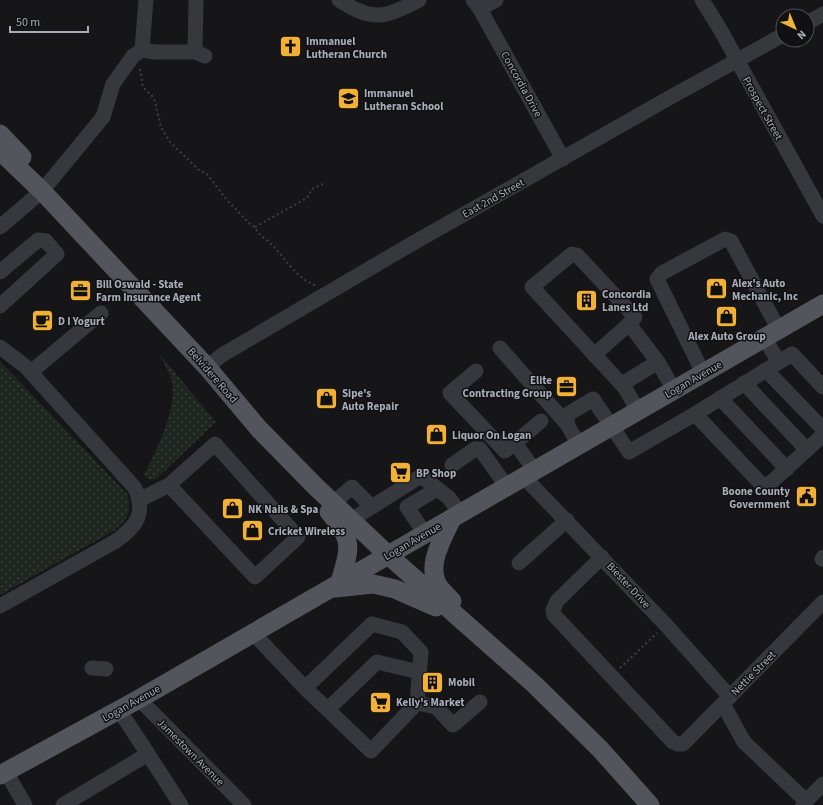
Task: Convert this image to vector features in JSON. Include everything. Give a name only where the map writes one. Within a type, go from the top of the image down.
[{"type":"main road","name":"Belvidere Road","points":[[0,134],[28,164],[42,191]]},
{"type":"main road","name":"Belvidere Road","points":[[0,151],[42,191],[207,367],[259,429],[333,503],[388,555]]},
{"type":"main road","name":"Logan Avenue","points":[[3,774],[139,699],[252,632],[530,474],[823,304]]},
{"type":"main road","points":[[297,467],[310,491],[340,525],[347,538],[348,554],[335,585],[373,584],[395,589],[436,607]]},
{"type":"main road","points":[[456,516],[434,558],[435,575],[439,586],[465,615],[476,633]]},
{"type":"main road","points":[[388,555],[535,685],[600,749],[650,805]]},
{"type":"main road","points":[[388,555],[436,607],[640,805]]},
{"type":"street","points":[[142,50],[146,0]]},
{"type":"street","points":[[0,227],[42,191],[103,117],[113,84],[133,56],[142,50],[200,54],[196,0]]},
{"type":"street","points":[[339,0],[365,14],[373,16],[390,14],[418,0]]},
{"type":"street","points":[[477,4],[496,0]]},
{"type":"street","name":"Prospect Street","points":[[702,0],[737,60],[823,216]]},
{"type":"street","name":"Concordia Drive","points":[[477,4],[563,159]]},
{"type":"street","name":"East 2nd Street","points":[[207,367],[222,355],[402,250],[775,39]]},
{"type":"street","points":[[703,373],[657,279],[662,273],[725,239],[731,240],[771,334],[786,358],[823,387]]},
{"type":"street","points":[[0,272],[38,240],[46,241],[57,254],[3,297]]},
{"type":"street","points":[[594,355],[635,317],[577,255],[572,254],[532,287],[594,355],[622,384],[638,411]]},
{"type":"street","points":[[31,372],[101,313]]},
{"type":"street","points":[[629,324],[658,362],[674,390]]},
{"type":"street","points":[[0,347],[31,372],[135,488],[139,500],[139,516],[129,532],[116,541],[0,606]]},
{"type":"street","points":[[500,348],[567,424],[579,445]]},
{"type":"street","points":[[567,424],[568,414],[593,399],[629,452],[695,414],[786,358]]},
{"type":"street","points":[[622,384],[658,362]]},
{"type":"street","points":[[766,370],[823,429]]},
{"type":"street","points":[[476,371],[450,393],[505,450],[541,422]]},
{"type":"street","points":[[744,383],[807,450]]},
{"type":"street","points":[[720,398],[787,469]]},
{"type":"street","points":[[695,414],[765,488],[823,435]]},
{"type":"street","name":"Biester Drive","points":[[514,442],[530,474],[567,520],[666,625],[726,700],[744,742],[804,803]]},
{"type":"street","points":[[139,500],[170,485],[215,444],[298,537],[255,577],[170,485]]},
{"type":"street","points":[[452,465],[475,449],[480,449],[506,487]]},
{"type":"street","points":[[351,520],[386,496],[421,476],[449,498],[456,516]]},
{"type":"street","points":[[333,503],[352,487],[372,507]]},
{"type":"street","points":[[386,496],[394,505],[407,507],[437,489]]},
{"type":"street","points":[[407,507],[425,534]]},
{"type":"street","points":[[519,562],[567,520]]},
{"type":"street","points":[[602,557],[558,600],[553,610],[559,621],[612,676]]},
{"type":"street","name":"Nettie Street","points":[[612,676],[673,742],[684,744],[822,605]]},
{"type":"street","points":[[252,632],[305,688],[371,751],[417,703],[420,652],[402,632],[372,624],[305,688]]},
{"type":"street","points":[[328,709],[377,662],[419,672]]},
{"type":"street","name":"Jamestown Avenue","points":[[139,699],[244,805]]},
{"type":"street","points":[[417,703],[436,706],[453,726],[480,702]]},
{"type":"street","points":[[119,710],[181,805]]},
{"type":"street","points":[[63,805],[148,754]]},
{"type":"street","points":[[3,774],[25,805]]},
{"type":"street","points":[[804,803],[823,784]]},
{"type":"path","points":[[142,50],[140,68],[141,82],[143,87],[154,98],[161,127],[170,142],[200,171],[206,173],[226,199],[251,226],[255,227],[258,233],[270,243],[299,275],[310,284],[324,288]]},
{"type":"path","points":[[255,227],[307,198],[312,189],[323,184]]},
{"type":"path","points":[[612,676],[666,625]]},
{"type":"shaded area","points":[[157,351],[216,422],[155,480],[148,479],[144,475],[169,417],[173,393],[170,374]]},
{"type":"shaded area","points":[[0,361],[128,495],[129,511],[126,518],[115,530],[0,595]]},
{"type":"place","name":"Immanuel Lutheran Church","points":[[291,47]]},
{"type":"place","name":"Immanuel Lutheran School","points":[[349,99]]},
{"type":"place","name":"Alex's Auto Mechanic, Inc","points":[[716,289]]},
{"type":"place","name":"Bill Oswald - State Farm Insurance Agent","points":[[80,290]]},
{"type":"place","name":"Concordia Lanes Ltd","points":[[587,300]]},
{"type":"place","name":"Alex Auto Group","points":[[727,316]]},
{"type":"place","name":"D I Yogurt","points":[[43,321]]},
{"type":"place","name":"Elite Contracting Group","points":[[567,386]]},
{"type":"place","name":"Sipe's Auto Repair","points":[[327,399]]},
{"type":"place","name":"Liquor On Logan","points":[[436,435]]},
{"type":"place","name":"BP Shop","points":[[400,473]]},
{"type":"place","name":"Boone County Government","points":[[806,497]]},
{"type":"place","name":"NK Nails & Spa","points":[[233,509]]},
{"type":"place","name":"Cricket Wireless","points":[[253,531]]},
{"type":"place","name":"Mobil","points":[[433,682]]},
{"type":"place","name":"Kelly's Market","points":[[380,702]]}]
